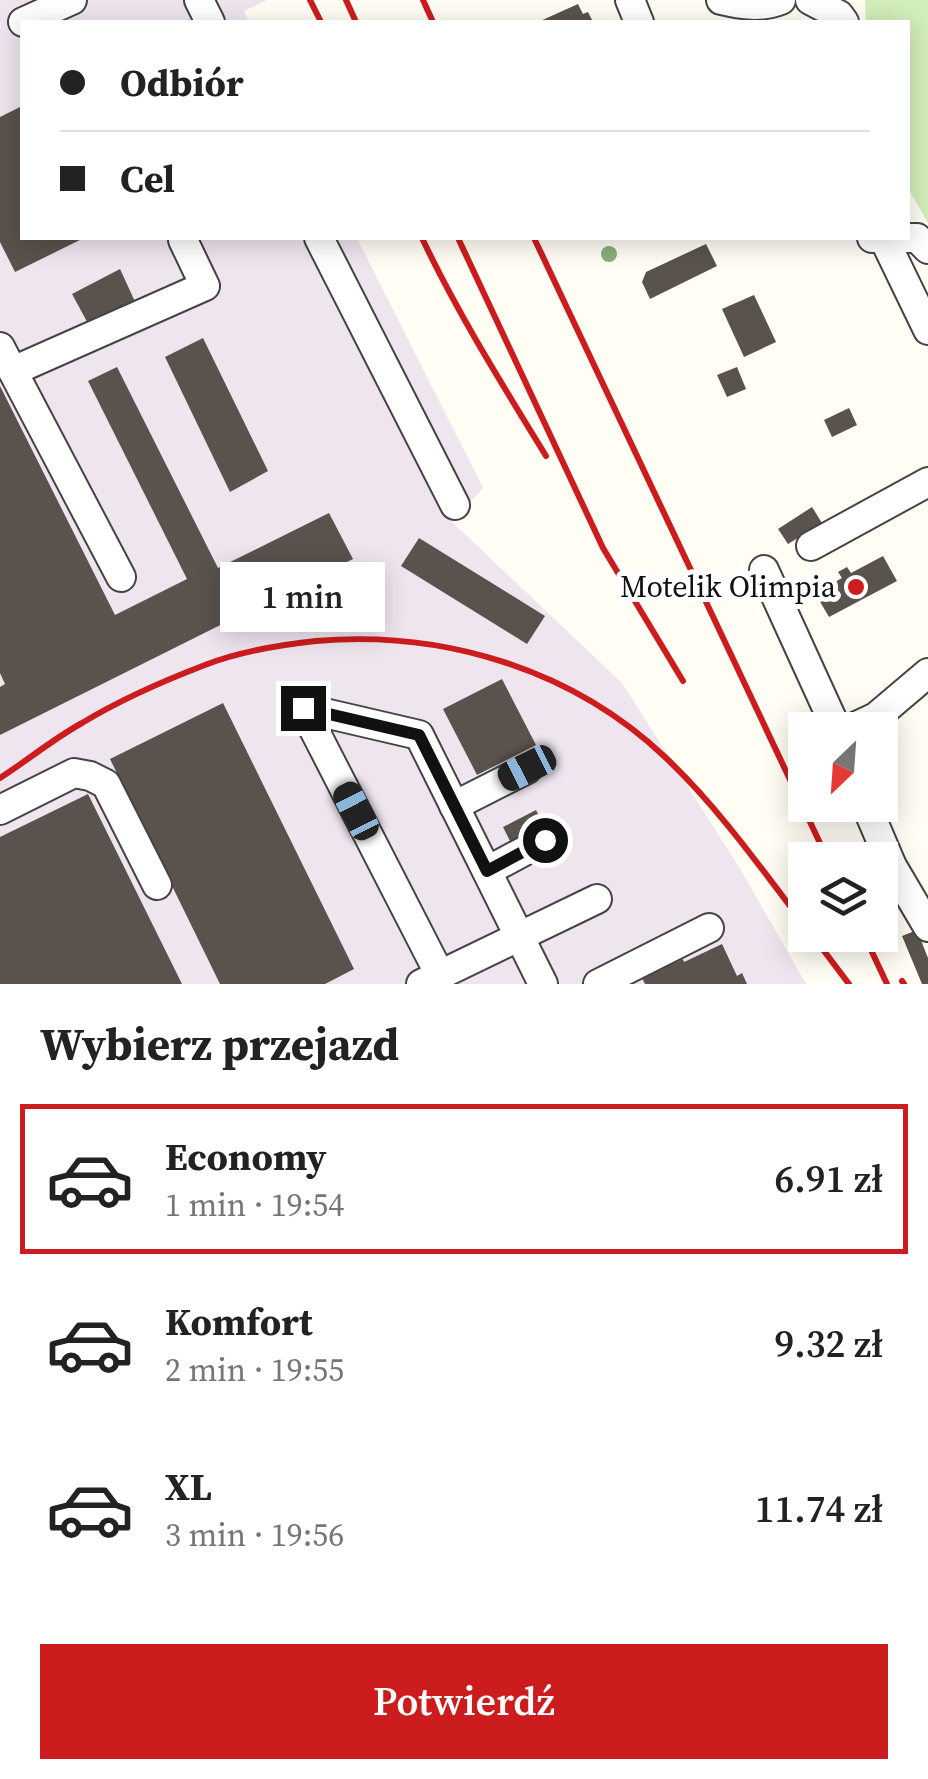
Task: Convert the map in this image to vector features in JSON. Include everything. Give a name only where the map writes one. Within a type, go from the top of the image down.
[{"type":"street","points":[[27,20],[72,0]]},
{"type":"street","points":[[721,0],[768,7]]},
{"type":"street","points":[[810,0],[844,20]]},
{"type":"street","points":[[121,577],[6,359],[205,286],[183,240]]},
{"type":"street","points":[[321,240],[455,504]]},
{"type":"street","points":[[879,240],[928,330]]},
{"type":"street","points":[[811,546],[928,482]]},
{"type":"street","points":[[764,570],[829,712]]},
{"type":"street","points":[[881,712],[928,673]]},
{"type":"street","points":[[543,984],[519,937],[419,735],[303,708],[430,980],[519,937],[597,899]]},
{"type":"street","points":[[454,806],[527,768]]},
{"type":"street","points":[[0,810],[74,773],[90,776],[106,784],[158,885]]},
{"type":"street","points":[[873,822],[892,866],[928,927]]},
{"type":"street","points":[[487,871],[545,840]]},
{"type":"street","points":[[598,984],[708,928]]},
{"type":"shaded area","points":[[0,0],[267,0],[244,11],[248,20],[20,20],[20,240],[358,240],[483,488],[452,522],[622,683],[739,867],[806,984],[0,984]]},
{"type":"green space","points":[[865,0],[928,0],[928,223],[910,192],[910,20],[866,20]]},
{"type":"building","points":[[578,4],[592,20],[542,20]]},
{"type":"building","points":[[20,107],[20,240],[80,240],[15,272],[0,242],[0,117]]},
{"type":"building","points":[[706,244],[717,266],[650,299],[642,282],[646,272]]},
{"type":"building","points":[[120,269],[137,306],[91,329],[72,294]]},
{"type":"building","points":[[754,295],[776,342],[744,357],[722,309]]},
{"type":"building","points":[[203,338],[268,471],[230,492],[165,357]]},
{"type":"building","points":[[117,367],[218,568],[329,513],[353,559],[0,735],[0,687],[5,684],[0,673],[0,386],[115,615],[187,579],[88,381]]},
{"type":"building","points":[[737,367],[746,389],[727,397],[717,375]]},
{"type":"building","points":[[849,408],[857,425],[832,437],[824,420]]},
{"type":"building","points":[[812,507],[822,523],[788,544],[778,529]]},
{"type":"building","points":[[419,538],[545,616],[527,644],[401,566]]},
{"type":"building","name":"Motelik Olimpia","points":[[883,556],[897,581],[829,617],[815,593],[842,578],[838,572],[847,567],[851,573]]},
{"type":"building","points":[[502,679],[536,745],[477,775],[443,709]]},
{"type":"building","points":[[223,703],[354,969],[325,984],[220,984],[110,759]]},
{"type":"building","points":[[88,794],[182,984],[0,984],[0,837]]},
{"type":"building","points":[[536,810],[545,828],[512,845],[503,827]]},
{"type":"building","points":[[917,930],[928,958],[928,984],[922,984],[902,936]]},
{"type":"building","points":[[722,944],[737,976],[742,973],[747,984],[645,984],[642,978],[683,959],[684,962]]},
{"type":"railway","points":[[310,0],[320,20]]},
{"type":"railway","points":[[346,0],[355,20]]},
{"type":"railway","points":[[423,0],[432,20]]},
{"type":"railway","points":[[423,240],[465,321],[546,456]]},
{"type":"railway","points":[[459,240],[603,548],[683,681]]},
{"type":"railway","points":[[535,240],[819,842]]},
{"type":"railway","points":[[0,778],[111,706],[232,656],[316,641],[411,642],[503,662],[589,700],[629,726],[703,796],[788,904]]},
{"type":"railway","points":[[825,952],[849,984]]},
{"type":"railway","points":[[872,952],[887,984]]},
{"type":"place","name":"Motelik Olimpia","points":[[856,587]]},
{"type":"route","points":[[303,708],[419,735],[487,871],[545,840]]}]
